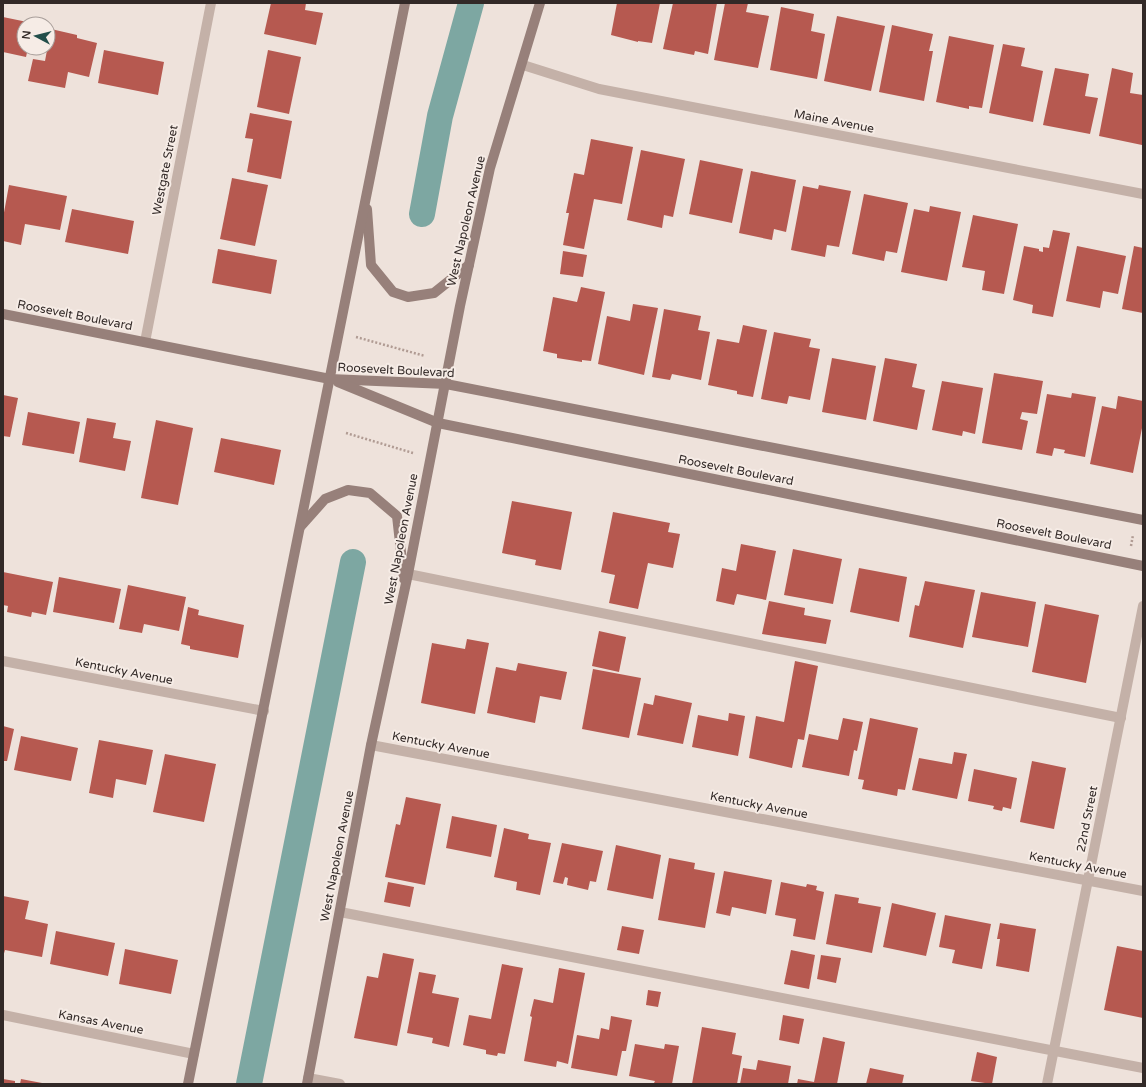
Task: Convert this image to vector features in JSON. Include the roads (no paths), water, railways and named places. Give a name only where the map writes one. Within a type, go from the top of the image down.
[{"type":"main road","points":[[188,1084],[405,3]]},
{"type":"main road","name":"West Napoleon Avenue","points":[[308,1081],[371,745],[405,589],[490,168],[523,65],[527,44],[540,3]]},
{"type":"main road","points":[[366,197],[371,265],[393,292],[408,297],[434,293],[470,265]]},
{"type":"main road","name":"Roosevelt Boulevard","points":[[3,314],[330,379],[446,384],[1143,520]]},
{"type":"main road","name":"Roosevelt Boulevard","points":[[330,379],[438,423],[1143,566]]},
{"type":"main road","points":[[301,527],[325,499],[348,490],[370,493],[397,516],[405,589]]},
{"type":"street","name":"Westgate Street","points":[[145,342],[210,3]]},
{"type":"street","name":"Maine Avenue","points":[[523,65],[599,89],[1143,194]]},
{"type":"street","points":[[408,574],[1121,718]]},
{"type":"street","name":"22nd Street","points":[[1047,1084],[1143,606]]},
{"type":"street","name":"Kentucky Avenue","points":[[3,661],[264,711]]},
{"type":"street","name":"Kentucky Avenue","points":[[371,745],[1143,891]]},
{"type":"street","points":[[340,912],[1143,1068]]},
{"type":"street","name":"Kansas Avenue","points":[[3,1015],[194,1054]]},
{"type":"street","points":[[308,1081],[340,1084]]},
{"type":"waterway","points":[[422,214],[440,116],[471,3]]},
{"type":"waterway","points":[[249,1084],[353,562]]}]
